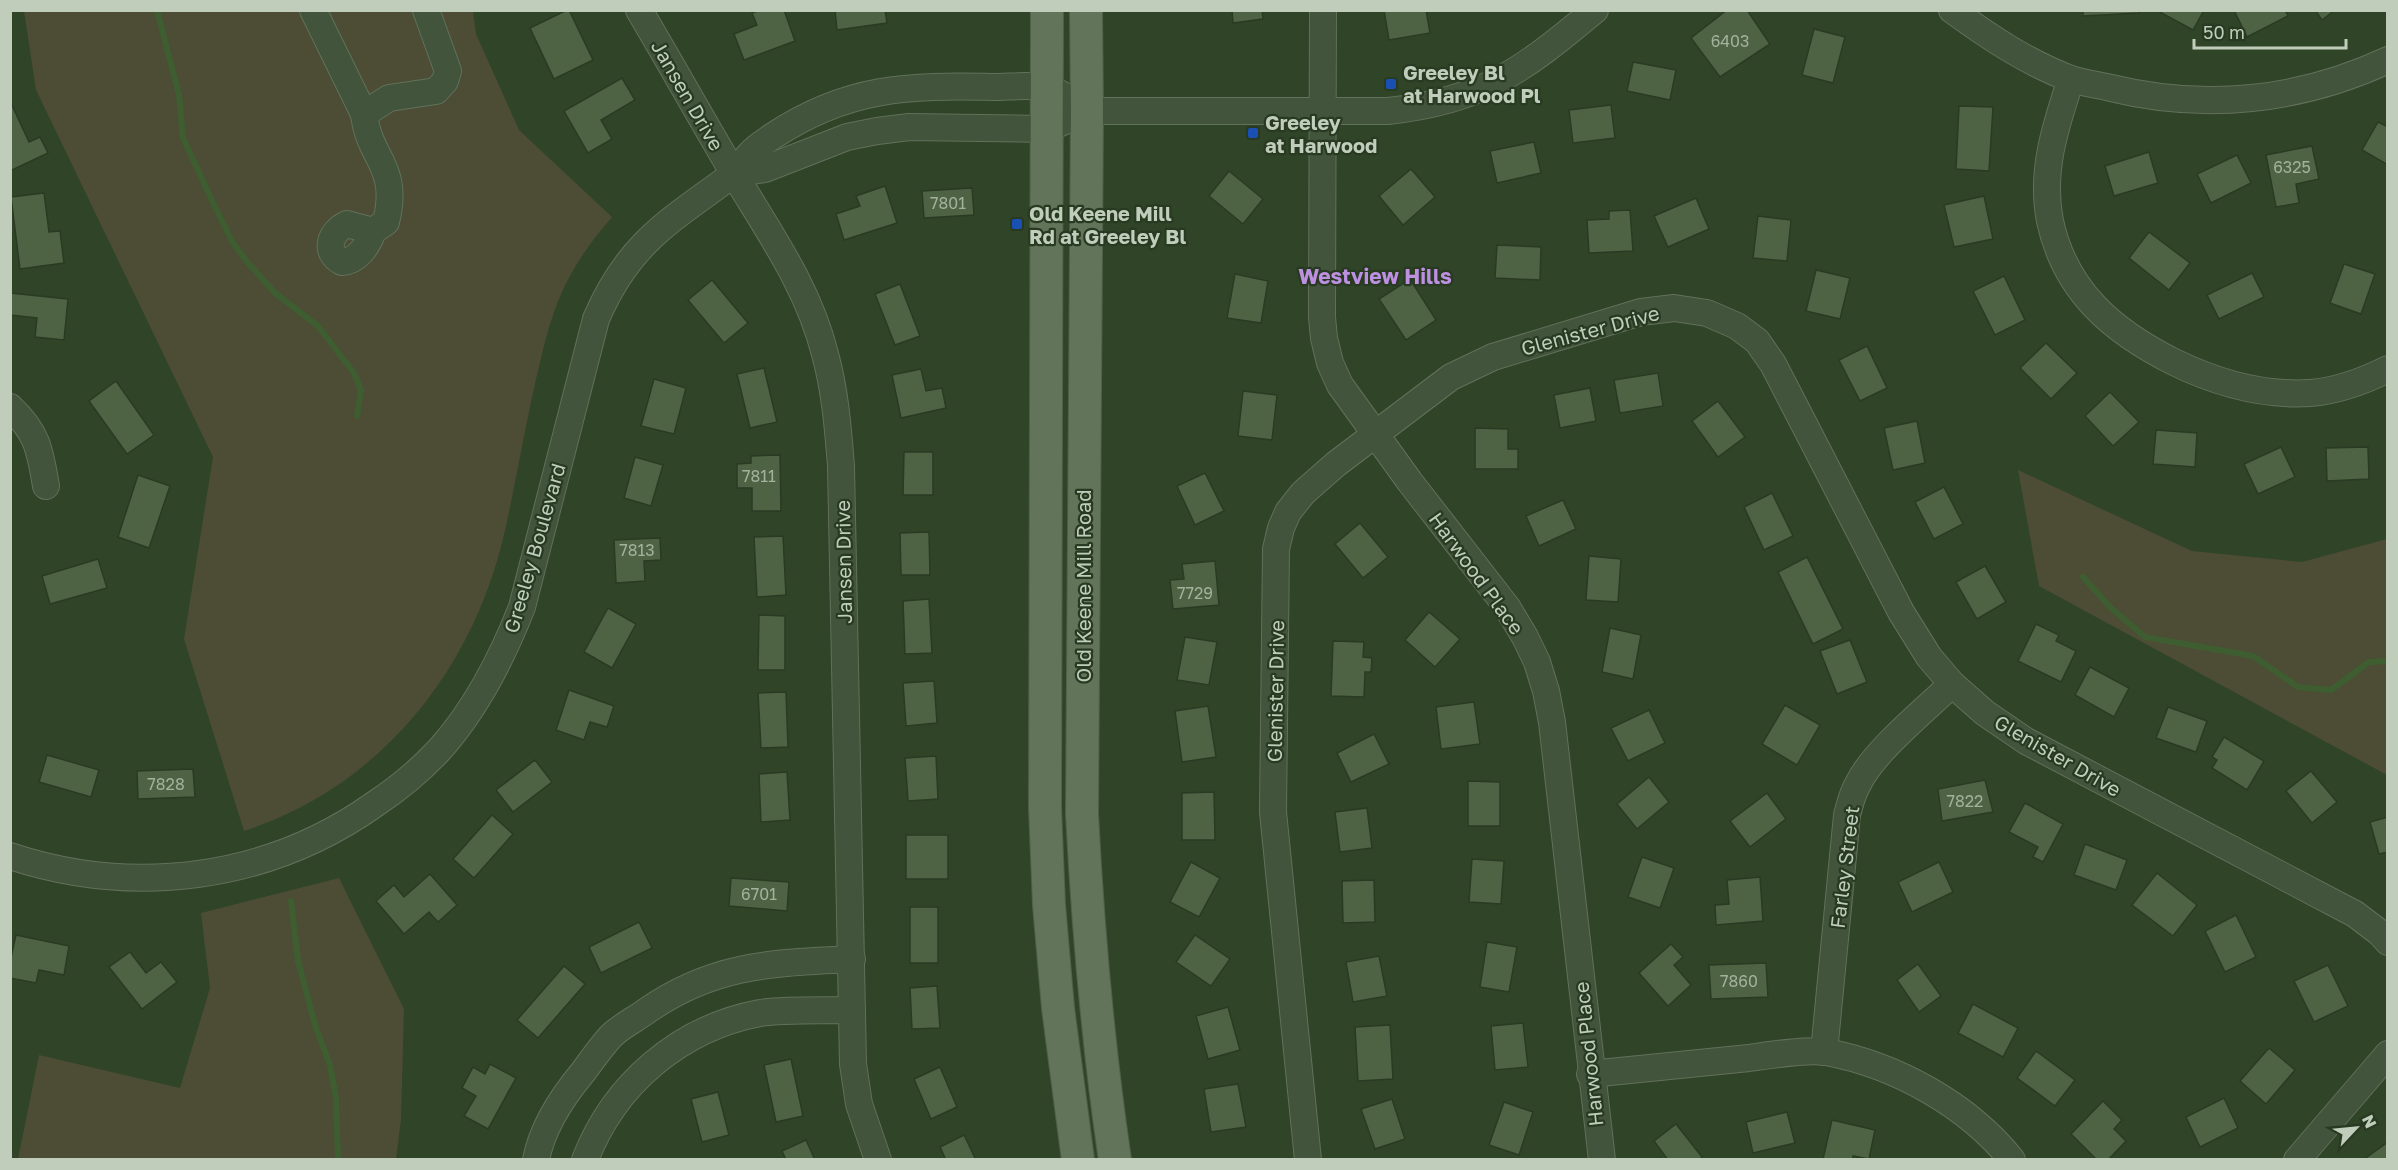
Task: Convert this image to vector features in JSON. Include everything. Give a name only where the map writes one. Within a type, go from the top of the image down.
[{"type":"main road","name":"Old Keene Mill Road","points":[[1047,10],[1045,808],[1049,905],[1058,1008],[1078,1160]]},
{"type":"main road","name":"Old Keene Mill Road","points":[[1086,10],[1082,814],[1087,914],[1115,1160]]},
{"type":"street","points":[[313,10],[364,114],[373,144],[386,170],[391,192],[386,222],[373,231]]},
{"type":"street","points":[[364,114],[389,98],[436,91],[445,81],[448,71],[426,10]]},
{"type":"street","name":"Jansen Drive","points":[[639,10],[734,174],[780,246],[808,302],[825,353],[836,410],[841,466],[853,1064],[859,1104],[878,1160]]},
{"type":"street","name":"Harwood Place","points":[[1323,10],[1322,317],[1330,363],[1340,384],[1374,434],[1507,607],[1537,662],[1552,722],[1590,1074],[1602,1160]]},
{"type":"street","name":"Greeley Boulevard","points":[[734,174],[765,169],[847,137],[877,130],[909,127],[1047,129],[1087,111],[1323,111],[1411,108],[1468,95],[1505,79],[1525,67],[1595,10]]},
{"type":"street","points":[[1952,10],[2008,49],[2071,79],[2166,99],[2250,100],[2293,93],[2334,82],[2388,60]]},
{"type":"street","points":[[2071,79],[2053,136],[2049,158],[2047,199],[2050,220],[2058,248],[2071,275],[2097,310],[2112,324],[2146,348],[2202,375],[2242,388],[2278,393],[2310,393],[2349,385],[2388,369]]},
{"type":"street","name":"Greeley Boulevard","points":[[10,856],[70,872],[102,877],[130,879],[187,877],[246,866],[304,845],[353,820],[405,783],[442,747],[479,696],[509,639],[522,607],[590,340],[605,299],[629,260],[655,231],[734,174],[753,151],[774,135],[840,101],[898,88],[932,86],[1048,88],[1087,111]]},
{"type":"street","name":"Glenister Drive","points":[[1308,1160],[1273,812],[1276,549],[1281,528],[1288,512],[1304,493],[1336,464],[1451,377],[1493,357],[1641,312],[1674,308],[1707,313],[1737,326],[1757,341],[1773,364],[1901,612],[1929,657],[1952,684],[1984,713],[2026,741],[2355,914],[2388,942]]},
{"type":"street","points":[[10,407],[24,419],[38,445],[46,486]]},
{"type":"street","name":"Farley Street","points":[[1824,1052],[1847,815],[1851,799],[1858,782],[1872,762],[1952,684]]},
{"type":"street","points":[[536,1160],[538,1149],[560,1104],[579,1077],[612,1035],[660,1001],[716,975],[748,967],[787,962],[852,959]]},
{"type":"street","points":[[585,1160],[609,1111],[634,1078],[680,1044],[704,1030],[761,1013],[852,1010]]},
{"type":"street","points":[[1590,1074],[1824,1052],[1876,1066],[1934,1093],[1959,1108],[1982,1126],[2012,1160]]},
{"type":"street","points":[[2297,1160],[2388,1054]]},
{"type":"green space","points":[[24,11],[473,11],[476,34],[519,130],[612,217],[578,262],[557,304],[530,405],[506,526],[492,577],[472,626],[447,672],[416,714],[380,752],[339,784],[294,811],[244,831],[184,639],[213,457],[36,90]]},
{"type":"green space","points":[[2018,470],[2192,551],[2302,562],[2387,539],[2387,775],[2039,586]]},
{"type":"green space","points":[[339,878],[404,1009],[401,1120],[396,1159],[18,1159],[39,1055],[180,1088],[210,988],[201,913]]},
{"type":"building","points":[[567,10],[593,60],[554,79],[530,28]]},
{"type":"building","points":[[760,10],[784,10],[795,41],[744,60],[734,34],[757,25],[752,13]]},
{"type":"building","points":[[835,10],[885,10],[887,23],[837,30]]},
{"type":"building","points":[[1232,10],[1262,10],[1263,19],[1233,23]]},
{"type":"building","points":[[1384,10],[1426,10],[1430,33],[1389,40]]},
{"type":"building","points":[[1727,10],[1747,10],[1770,44],[1720,77],[1691,38]]},
{"type":"building","points":[[2083,10],[2139,10],[2139,13],[2083,16]]},
{"type":"building","points":[[2156,10],[2204,10],[2193,30]]},
{"type":"building","points":[[2234,10],[2285,10],[2288,16],[2247,37]]},
{"type":"building","points":[[2315,10],[2335,10],[2322,20]]},
{"type":"building","points":[[1814,29],[1845,37],[1833,83],[1802,75]]},
{"type":"building","points":[[1633,62],[1676,70],[1670,100],[1627,91]]},
{"type":"building","points":[[622,78],[635,100],[601,120],[612,139],[588,153],[564,111]]},
{"type":"building","points":[[10,101],[29,142],[40,137],[48,153],[10,171]]},
{"type":"building","points":[[1611,105],[1615,138],[1573,143],[1569,110]]},
{"type":"building","points":[[1959,106],[1993,107],[1989,171],[1956,169]]},
{"type":"building","points":[[2378,122],[2388,127],[2388,165],[2362,150]]},
{"type":"building","points":[[1534,142],[1541,173],[1497,183],[1490,151]]},
{"type":"building","points":[[2312,146],[2319,179],[2296,184],[2299,203],[2276,207],[2266,155]]},
{"type":"building","points":[[2149,152],[2158,183],[2114,196],[2105,166]]},
{"type":"building","points":[[2237,155],[2251,183],[2211,203],[2197,174]]},
{"type":"building","points":[[1411,169],[1435,197],[1403,225],[1379,196]]},
{"type":"building","points":[[1229,171],[1263,199],[1243,224],[1209,196]]},
{"type":"building","points":[[885,186],[897,223],[844,240],[836,214],[860,206],[856,196]]},
{"type":"building","points":[[972,188],[974,215],[924,218],[922,191]]},
{"type":"building","points":[[44,193],[49,232],[60,231],[64,263],[20,269],[11,197]]},
{"type":"building","points":[[1984,196],[1993,239],[1954,247],[1944,205]]},
{"type":"building","points":[[1696,198],[1709,229],[1668,247],[1654,216]]},
{"type":"building","points":[[1630,210],[1633,251],[1589,253],[1587,220],[1609,219],[1609,211]]},
{"type":"building","points":[[1758,216],[1791,220],[1787,261],[1753,258]]},
{"type":"building","points":[[2149,232],[2190,263],[2169,290],[2129,258]]},
{"type":"building","points":[[1497,245],[1541,247],[1540,280],[1495,278]]},
{"type":"building","points":[[2344,264],[2375,274],[2361,314],[2330,303]]},
{"type":"building","points":[[1816,270],[1850,278],[1840,319],[1806,311]]},
{"type":"building","points":[[2252,273],[2264,297],[2219,319],[2207,295]]},
{"type":"building","points":[[1235,274],[1268,281],[1261,323],[1227,318]]},
{"type":"building","points":[[2004,276],[2025,320],[1995,335],[1973,291]]},
{"type":"building","points":[[1410,279],[1436,320],[1406,340],[1379,299]]},
{"type":"building","points":[[712,280],[748,323],[724,343],[688,300]]},
{"type":"building","points":[[900,284],[920,336],[895,345],[875,294]]},
{"type":"building","points":[[10,293],[68,299],[64,340],[35,337],[37,318],[10,315]]},
{"type":"building","points":[[2046,343],[2077,373],[2051,399],[2020,368]]},
{"type":"building","points":[[1867,346],[1887,388],[1860,401],[1839,360]]},
{"type":"building","points":[[764,368],[777,422],[750,428],[737,374]]},
{"type":"building","points":[[921,369],[926,391],[942,388],[946,408],[901,418],[892,375]]},
{"type":"building","points":[[1658,373],[1663,406],[1620,413],[1614,380]]},
{"type":"building","points":[[654,379],[686,388],[674,434],[641,426]]},
{"type":"building","points":[[116,381],[154,435],[127,454],[89,401]]},
{"type":"building","points":[[1590,388],[1596,421],[1560,428],[1554,395]]},
{"type":"building","points":[[1243,391],[1277,395],[1272,440],[1238,436]]},
{"type":"building","points":[[2110,392],[2139,422],[2113,446],[2085,416]]},
{"type":"building","points":[[1718,401],[1745,437],[1718,457],[1692,421]]},
{"type":"building","points":[[1917,421],[1925,463],[1893,470],[1884,428]]},
{"type":"building","points":[[1475,428],[1508,429],[1508,449],[1518,449],[1518,469],[1475,469]]},
{"type":"building","points":[[2156,430],[2197,433],[2195,467],[2153,464]]},
{"type":"building","points":[[2281,447],[2295,477],[2258,494],[2244,464]]},
{"type":"building","points":[[2368,447],[2369,479],[2327,481],[2326,448]]},
{"type":"building","points":[[904,452],[933,452],[933,495],[903,495]]},
{"type":"building","points":[[780,455],[781,511],[752,511],[752,488],[737,488],[737,464],[751,463],[751,456]]},
{"type":"building","points":[[635,457],[663,465],[651,506],[624,498]]},
{"type":"building","points":[[1205,473],[1224,511],[1195,525],[1177,486]]},
{"type":"building","points":[[138,475],[170,486],[149,548],[118,537]]},
{"type":"building","points":[[1944,487],[1963,524],[1934,539],[1915,502]]},
{"type":"building","points":[[1772,493],[1793,536],[1764,550],[1744,507]]},
{"type":"building","points":[[1563,500],[1576,529],[1539,546],[1526,516]]},
{"type":"building","points":[[1360,523],[1388,557],[1363,578],[1335,544]]},
{"type":"building","points":[[929,532],[930,575],[901,575],[900,533]]},
{"type":"building","points":[[783,536],[786,595],[757,597],[754,537]]},
{"type":"building","points":[[660,538],[661,560],[644,561],[645,581],[616,583],[614,540]]},
{"type":"building","points":[[1589,556],[1621,559],[1618,602],[1586,600]]},
{"type":"building","points":[[1807,557],[1843,629],[1813,644],[1778,572]]},
{"type":"building","points":[[98,559],[107,588],[50,604],[42,576]]},
{"type":"building","points":[[1215,561],[1219,605],[1173,609],[1170,580],[1184,579],[1182,564]]},
{"type":"building","points":[[1985,566],[2006,602],[1977,619],[1956,582]]},
{"type":"building","points":[[929,599],[932,653],[905,654],[903,601]]},
{"type":"building","points":[[608,608],[636,624],[612,668],[584,652]]},
{"type":"building","points":[[1429,612],[1460,639],[1435,667],[1405,640]]},
{"type":"building","points":[[759,615],[785,616],[785,670],[758,670]]},
{"type":"building","points":[[2036,624],[2059,635],[2056,641],[2076,651],[2061,682],[2018,661]]},
{"type":"building","points":[[1610,628],[1641,635],[1633,679],[1602,672]]},
{"type":"building","points":[[1185,637],[1217,642],[1209,685],[1177,680]]},
{"type":"building","points":[[1850,640],[1867,682],[1837,694],[1820,651]]},
{"type":"building","points":[[1333,641],[1364,642],[1363,657],[1372,658],[1371,672],[1365,672],[1364,697],[1331,696]]},
{"type":"building","points":[[2090,667],[2129,688],[2114,717],[2075,695]]},
{"type":"building","points":[[934,681],[937,723],[906,726],[903,683]]},
{"type":"building","points":[[569,690],[614,706],[607,727],[590,722],[584,740],[556,730]]},
{"type":"building","points":[[786,692],[788,747],[761,748],[758,693]]},
{"type":"building","points":[[1474,702],[1480,744],[1441,749],[1436,707]]},
{"type":"building","points":[[1785,705],[1820,725],[1797,765],[1762,744]]},
{"type":"building","points":[[1208,706],[1216,757],[1182,762],[1175,711]]},
{"type":"building","points":[[2168,707],[2207,721],[2196,752],[2156,738]]},
{"type":"building","points":[[1649,710],[1665,743],[1628,761],[1611,728]]},
{"type":"building","points":[[1374,734],[1389,764],[1351,782],[1337,753]]},
{"type":"building","points":[[2224,737],[2264,761],[2247,790],[2212,768],[2217,760],[2212,757]]},
{"type":"building","points":[[47,755],[99,770],[91,797],[39,782]]},
{"type":"building","points":[[936,756],[938,799],[908,801],[905,758]]},
{"type":"building","points":[[535,760],[552,782],[513,812],[496,790]]},
{"type":"building","points":[[193,769],[195,797],[138,799],[137,771]]},
{"type":"building","points":[[2311,771],[2337,802],[2312,823],[2286,791]]},
{"type":"building","points":[[787,772],[790,820],[761,822],[759,774]]},
{"type":"building","points":[[1649,777],[1669,802],[1637,829],[1617,804]]},
{"type":"building","points":[[1985,780],[1993,812],[1942,821],[1938,789]]},
{"type":"building","points":[[1468,781],[1500,782],[1500,826],[1468,826]]},
{"type":"building","points":[[1214,792],[1215,840],[1182,840],[1182,793]]},
{"type":"building","points":[[1767,793],[1786,819],[1750,847],[1730,821]]},
{"type":"building","points":[[2025,803],[2063,824],[2043,862],[2033,857],[2038,847],[2009,832]]},
{"type":"building","points":[[1367,808],[1372,848],[1340,852],[1335,812]]},
{"type":"building","points":[[492,815],[513,834],[474,878],[453,859]]},
{"type":"building","points":[[2388,817],[2388,852],[2379,854],[2370,822]]},
{"type":"building","points":[[906,835],[948,835],[948,879],[906,879]]},
{"type":"building","points":[[2085,844],[2127,860],[2116,890],[2074,875]]},
{"type":"building","points":[[1642,857],[1674,868],[1660,908],[1628,897]]},
{"type":"building","points":[[1472,859],[1504,861],[1501,904],[1469,902]]},
{"type":"building","points":[[1191,862],[1220,878],[1199,917],[1170,902]]},
{"type":"building","points":[[1939,862],[1953,892],[1912,912],[1898,882]]},
{"type":"building","points":[[2157,873],[2197,905],[2173,936],[2132,905]]},
{"type":"building","points":[[430,874],[457,905],[438,922],[429,912],[404,934],[376,901],[394,885],[404,897]]},
{"type":"building","points":[[1760,877],[1763,921],[1716,925],[1715,905],[1729,904],[1727,880]]},
{"type":"building","points":[[731,878],[789,882],[787,911],[729,906]]},
{"type":"building","points":[[1374,880],[1375,922],[1343,923],[1342,881]]},
{"type":"building","points":[[910,907],[938,907],[938,963],[910,963]]},
{"type":"building","points":[[2236,915],[2256,957],[2225,972],[2205,931]]},
{"type":"building","points":[[639,922],[652,948],[601,973],[589,947]]},
{"type":"building","points":[[16,935],[69,946],[64,975],[39,970],[36,983],[10,978],[10,962]]},
{"type":"building","points":[[1195,935],[1230,959],[1211,986],[1176,962]]},
{"type":"building","points":[[1487,942],[1517,947],[1509,992],[1480,987]]},
{"type":"building","points":[[1671,944],[1683,957],[1674,965],[1691,985],[1668,1006],[1639,973]]},
{"type":"building","points":[[130,952],[146,973],[161,962],[177,982],[142,1009],[109,967]]},
{"type":"building","points":[[1379,956],[1387,996],[1353,1002],[1346,962]]},
{"type":"building","points":[[1766,963],[1768,997],[1711,999],[1709,965]]},
{"type":"building","points":[[1918,964],[1941,996],[1919,1012],[1897,980]]},
{"type":"building","points":[[2328,965],[2348,1006],[2314,1022],[2294,981]]},
{"type":"building","points":[[564,966],[585,984],[538,1038],[517,1020]]},
{"type":"building","points":[[937,986],[940,1028],[912,1029],[910,988]]},
{"type":"building","points":[[1973,1004],[2018,1028],[2003,1057],[1958,1033]]},
{"type":"building","points":[[1228,1007],[1240,1050],[1208,1059],[1196,1016]]},
{"type":"building","points":[[1523,1023],[1528,1067],[1495,1070],[1491,1026]]},
{"type":"building","points":[[1390,1025],[1393,1079],[1358,1081],[1355,1027]]},
{"type":"building","points":[[2269,1048],[2295,1070],[2266,1104],[2240,1081]]},
{"type":"building","points":[[2036,1051],[2075,1080],[2055,1106],[2017,1078]]},
{"type":"building","points":[[791,1059],[803,1116],[776,1122],[764,1065]]},
{"type":"building","points":[[490,1064],[516,1078],[488,1129],[464,1116],[476,1096],[462,1088],[473,1067],[485,1074]]},
{"type":"building","points":[[940,1067],[957,1107],[931,1119],[914,1079]]},
{"type":"building","points":[[1238,1084],[1246,1127],[1211,1132],[1204,1089]]},
{"type":"building","points":[[718,1092],[729,1135],[702,1142],[691,1099]]},
{"type":"building","points":[[2224,1098],[2238,1128],[2200,1147],[2186,1117]]},
{"type":"building","points":[[1392,1099],[1405,1139],[1375,1149],[1361,1109]]},
{"type":"building","points":[[2103,1101],[2122,1120],[2114,1129],[2126,1141],[2108,1160],[2097,1160],[2071,1134]]},
{"type":"building","points":[[1504,1102],[1533,1112],[1519,1155],[1489,1145]]},
{"type":"building","points":[[1787,1112],[1795,1143],[1753,1153],[1746,1122]]},
{"type":"building","points":[[1832,1120],[1875,1130],[1869,1159],[1853,1156],[1853,1160],[1823,1159]]},
{"type":"building","points":[[1676,1124],[1702,1157],[1699,1160],[1668,1160],[1654,1141]]},
{"type":"building","points":[[964,1135],[976,1160],[946,1160],[940,1147]]},
{"type":"building","points":[[806,1140],[815,1160],[786,1160],[782,1151]]},
{"type":"building","points":[[2388,1142],[2388,1160],[2363,1160]]},
{"type":"waterway","points":[[157,10],[179,95],[183,138],[215,207],[233,243],[248,263],[275,293],[318,326],[354,373],[361,390],[357,416]]},
{"type":"waterway","points":[[2083,577],[2111,608],[2145,637],[2253,656],[2298,687],[2331,690],[2369,662],[2388,661]]},
{"type":"waterway","points":[[291,901],[298,961],[316,1028],[330,1065],[336,1098],[338,1160]]},
{"type":"place","name":"Greeley Bl at Harwood Pl","points":[[1391,84]]},
{"type":"place","name":"Greeley at Harwood","points":[[1253,133]]},
{"type":"place","name":"Old Keene Mill Rd at Greeley Bl","points":[[1017,224]]},
{"type":"district","name":"Westview Hills","points":[[1375,276]]}]
